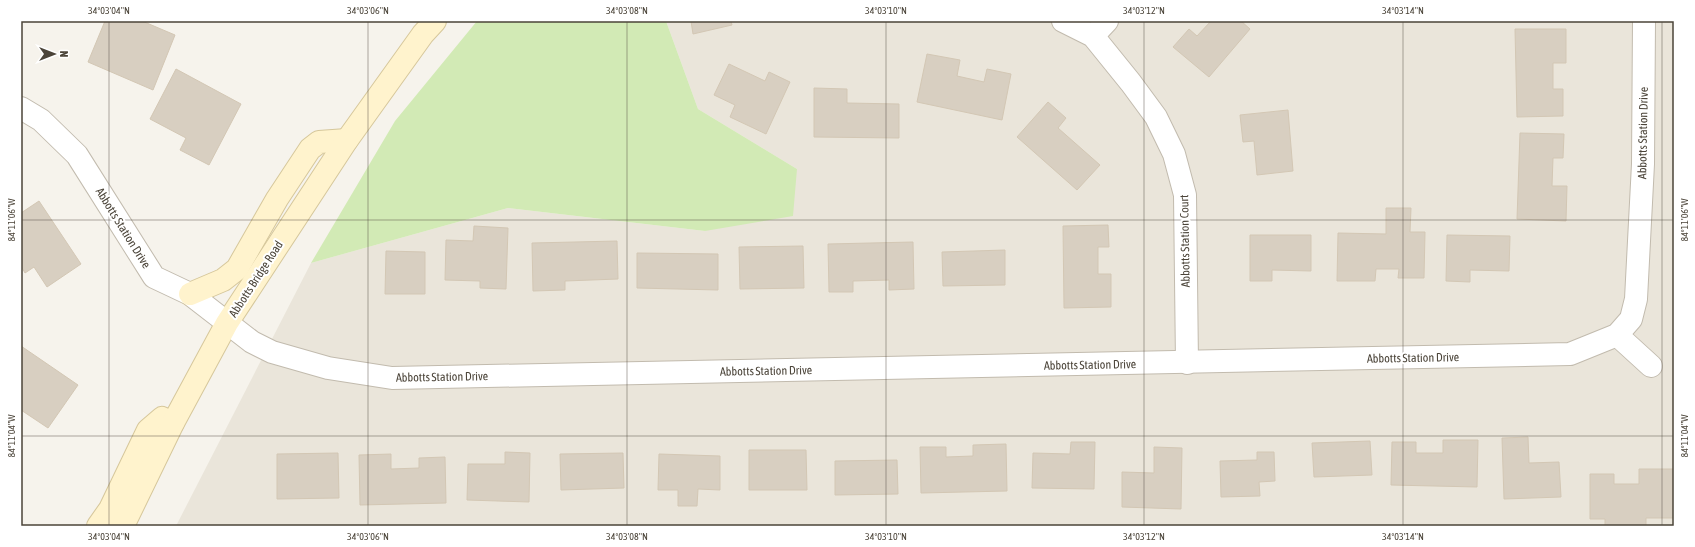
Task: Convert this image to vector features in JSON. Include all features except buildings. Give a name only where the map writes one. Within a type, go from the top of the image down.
[{"type":"main road","name":"Abbotts Bridge Road","points":[[123,526],[173,423],[227,323],[347,140],[423,34],[435,21]]},
{"type":"main road","name":"Abbotts Bridge Road","points":[[190,294],[223,280],[237,269],[276,199],[310,149],[319,142],[347,140]]},
{"type":"main road","points":[[98,526],[110,509],[148,430],[162,418],[173,423]]},
{"type":"street","name":"Abbotts Station Court","points":[[1063,21],[1100,29],[1131,83],[1156,117],[1174,154],[1185,195],[1187,363]]},
{"type":"street","name":"Abbotts Station Drive","points":[[21,108],[41,120],[77,156],[154,277],[190,294],[252,342],[272,352],[328,368],[392,378],[1570,354],[1617,335],[1630,319],[1636,298],[1643,164],[1644,21]]},
{"type":"street","points":[[1617,335],[1650,366]]},
{"type":"shaded area","points":[[666,21],[1674,21],[1674,526],[176,526],[311,263],[508,208],[705,231],[797,169],[698,109]]},
{"type":"green space","points":[[477,21],[666,21],[698,109],[797,169],[793,216],[705,231],[508,208],[311,263],[395,121]]}]
